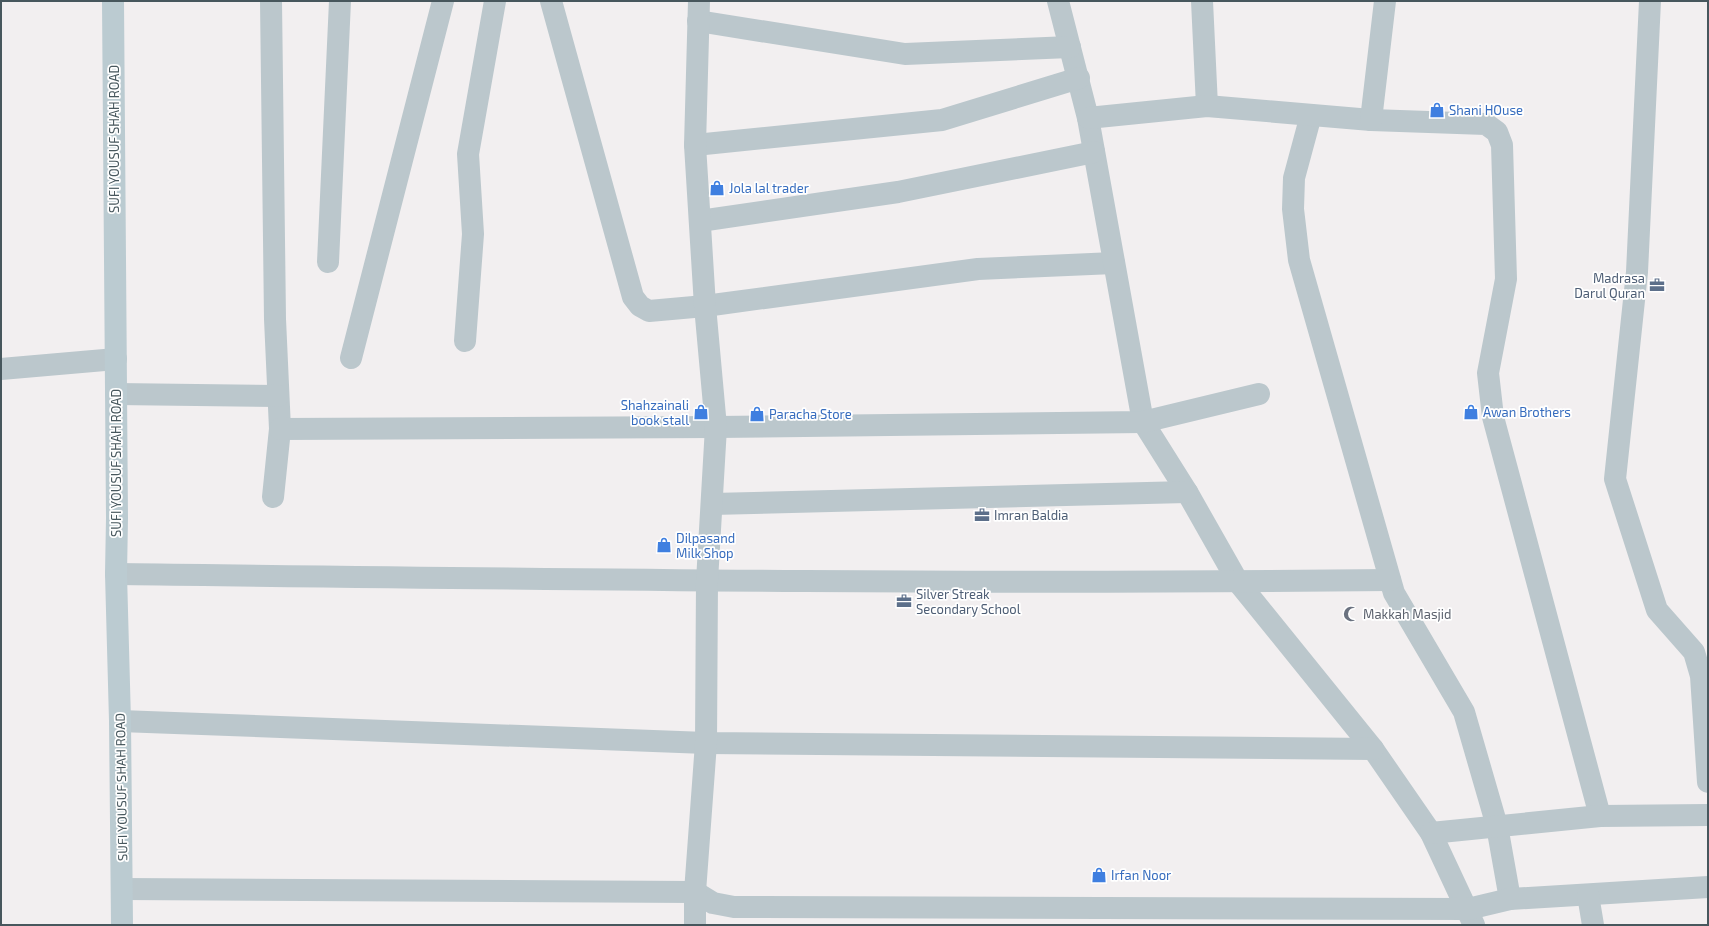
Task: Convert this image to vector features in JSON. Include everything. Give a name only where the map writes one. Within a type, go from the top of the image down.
[{"type":"main road","name":"SUFI YOUSUF SHAH ROAD","points":[[113,1],[117,518],[116,574],[120,721],[122,925]]},
{"type":"street","points":[[271,1],[275,319],[280,429],[273,497]]},
{"type":"street","points":[[328,262],[340,1]]},
{"type":"street","points":[[351,358],[443,1]]},
{"type":"street","points":[[465,341],[473,234],[468,154],[495,1]]},
{"type":"street","points":[[551,1],[633,297],[640,306],[649,311],[705,306],[978,269],[1114,263]]},
{"type":"street","points":[[1058,1],[1079,78],[1088,118],[1143,422],[1187,492],[1238,582],[1373,749],[1431,833],[1471,917]]},
{"type":"street","points":[[1202,1],[1207,106]]},
{"type":"street","points":[[1371,120],[1385,1]]},
{"type":"street","points":[[1650,1],[1637,272],[1615,479],[1657,610],[1694,652],[1701,676],[1708,782]]},
{"type":"street","points":[[695,925],[695,892],[706,743],[707,581],[716,427],[705,306],[695,145],[698,11],[905,54],[1070,47]]},
{"type":"street","points":[[695,145],[942,120],[1079,78]]},
{"type":"street","points":[[1088,118],[1207,106],[1371,120],[1486,124],[1497,132],[1502,145],[1506,279],[1488,373],[1493,417],[1600,816]]},
{"type":"street","points":[[1311,115],[1294,178],[1293,209],[1299,260],[1394,593],[1464,712],[1497,826],[1510,899]]},
{"type":"street","points":[[700,221],[898,192],[1094,152]]},
{"type":"street","points":[[1,369],[116,359]]},
{"type":"street","points":[[116,394],[278,396]]},
{"type":"street","points":[[280,429],[716,427],[1143,422],[1259,394]]},
{"type":"street","points":[[712,504],[1187,492]]},
{"type":"street","points":[[116,574],[707,581],[1238,582],[1390,580]]},
{"type":"street","points":[[120,721],[706,743],[1373,749]]},
{"type":"street","points":[[1431,833],[1600,816],[1708,815]]},
{"type":"street","points":[[122,889],[695,892],[713,904],[734,907],[1471,917],[1510,899],[1708,887]]},
{"type":"street","points":[[1588,895],[1593,925]]},
{"type":"place","name":"Shani HOuse","points":[[1437,110]]},
{"type":"place","name":"Jola lal trader","points":[[717,188]]},
{"type":"place","name":"Madrasa Darul Quran","points":[[1657,285]]},
{"type":"place","name":"Shahzainali book stall","points":[[701,412]]},
{"type":"place","name":"Awan Brothers","points":[[1471,412]]},
{"type":"place","name":"Paracha Store","points":[[757,414]]},
{"type":"place","name":"Imran Baldia","points":[[982,515]]},
{"type":"place","name":"Dilpasand Milk Shop","points":[[664,545]]},
{"type":"place","name":"Silver Streak Secondary School","points":[[904,601]]},
{"type":"place","name":"Makkah Masjid","points":[[1351,614]]},
{"type":"place","name":"Irfan Noor","points":[[1099,875]]}]
